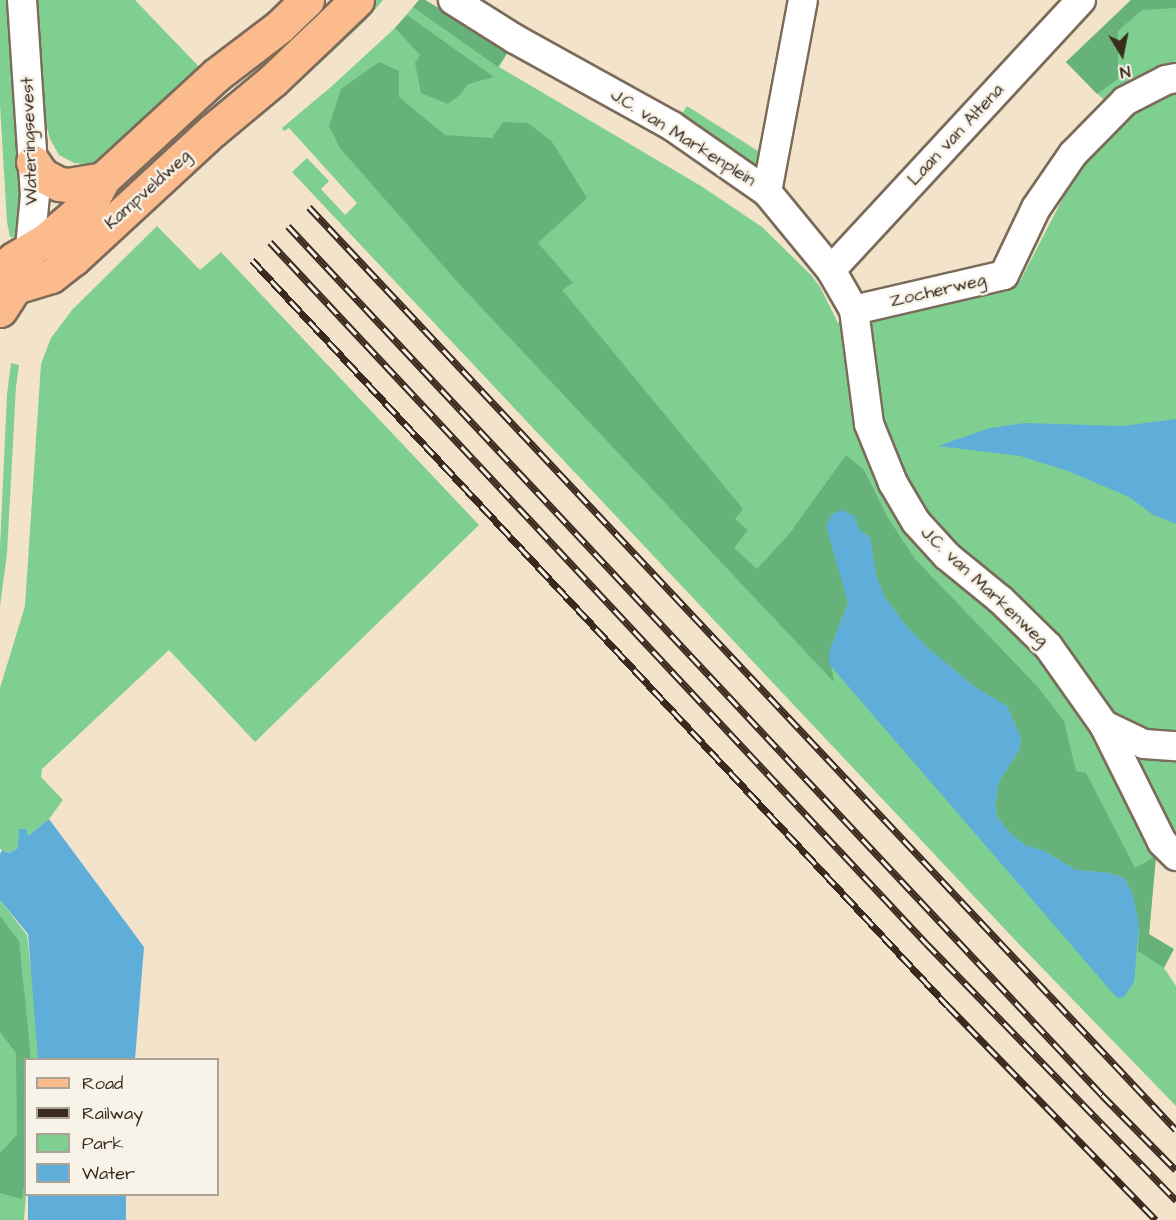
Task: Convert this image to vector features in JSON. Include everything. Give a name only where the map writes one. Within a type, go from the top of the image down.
[{"type":"main road","name":"Kampveldweg","points":[[4,286],[30,248],[47,239],[92,200],[103,179],[216,75],[263,40],[307,0]]},
{"type":"main road","name":"Kampveldweg","points":[[4,286],[51,276],[74,259],[357,0]]},
{"type":"main road","points":[[33,162],[42,175],[59,184],[67,185],[103,179]]},
{"type":"street","name":"Wateringsevest","points":[[22,0],[35,195],[30,248]]},
{"type":"street","name":"J.C. van Markenplein","points":[[453,0],[515,39],[672,126],[767,192],[831,270],[854,310],[865,402]]},
{"type":"street","points":[[767,192],[803,0]]},
{"type":"street","name":"Laan van Altena","points":[[831,270],[1081,0]]},
{"type":"street","name":"Zocherweg","points":[[854,310],[1004,275],[1036,208],[1073,154],[1125,101],[1166,80],[1176,78]]},
{"type":"street","name":"J.C. van Markenweg","points":[[865,402],[869,424],[893,483],[916,522],[947,556],[1001,600],[1048,646],[1104,725],[1162,842],[1176,856]]},
{"type":"street","points":[[1104,725],[1144,744],[1176,746]]},
{"type":"green space","points":[[0,0],[15,0],[25,182],[19,237],[10,237],[7,222],[0,105]]},
{"type":"green space","points":[[33,0],[135,0],[202,70],[106,158],[90,165],[74,163],[59,155],[50,139],[39,97]]},
{"type":"green space","points":[[372,0],[383,0],[366,20],[317,66],[311,60]]},
{"type":"green space","points":[[419,0],[425,0],[509,50],[499,67],[701,186],[762,227],[811,275],[820,287],[838,323],[1018,285],[1064,196],[1093,149],[1123,119],[1066,62],[1131,0],[1176,0],[1176,852],[1156,856],[1149,934],[1164,968],[1176,986],[1176,1106],[1017,942],[292,172],[307,158],[329,181],[321,189],[345,215],[357,203],[289,128],[284,131],[282,128],[395,28]]},
{"type":"green space","points":[[419,0],[425,0],[509,50],[498,67],[413,7]]},
{"type":"green space","points":[[1131,0],[1176,0],[1176,8],[1142,10],[1118,31],[1118,79],[1097,94],[1066,62]]},
{"type":"green space","points":[[407,15],[494,77],[468,84],[461,94],[448,104],[421,93],[415,63],[420,55],[395,28]]},
{"type":"green space","points":[[379,62],[399,71],[399,97],[445,135],[492,138],[503,122],[528,123],[552,142],[587,198],[538,243],[573,283],[562,290],[743,509],[735,519],[748,530],[734,548],[757,569],[790,533],[846,455],[864,470],[888,518],[915,559],[1037,686],[1064,721],[1076,771],[1086,773],[1135,868],[1156,856],[1149,934],[1174,949],[1164,968],[1138,951],[1139,926],[1133,895],[1124,878],[1110,873],[1076,870],[1044,851],[1025,845],[1012,835],[997,817],[995,805],[999,782],[1019,750],[1021,738],[1007,706],[975,687],[930,650],[908,628],[884,596],[876,574],[870,537],[860,530],[854,516],[843,582],[848,603],[829,652],[834,682],[461,286],[340,148],[329,126],[341,89]]},
{"type":"green space","points":[[687,106],[761,153],[758,168],[681,115]]},
{"type":"green space","points":[[157,226],[200,270],[221,252],[479,525],[255,742],[169,650],[42,769],[41,777],[63,800],[49,819],[27,837],[18,848],[9,853],[0,849],[0,688],[25,606],[41,364],[51,338],[72,310]]},
{"type":"green space","points":[[11,363],[19,365],[7,554],[0,606],[0,547],[7,394]]},
{"type":"green space","points":[[0,900],[27,935],[40,1049],[39,1058],[24,1058],[24,1196],[26,1196],[24,1220],[0,1220]]},
{"type":"green space","points":[[0,916],[19,941],[30,1048],[30,1058],[24,1058],[24,1186],[22,1199],[0,1193],[0,1153],[17,1135],[16,1053],[0,1032]]},
{"type":"water","points":[[1176,419],[1176,524],[1152,514],[1129,497],[1068,471],[1020,456],[938,446],[990,428],[1025,423],[1122,426]]},
{"type":"water","points":[[842,510],[854,516],[860,530],[870,537],[876,574],[884,596],[908,628],[930,650],[975,687],[1007,706],[1021,738],[1019,750],[999,782],[995,805],[997,817],[1012,835],[1025,845],[1044,851],[1076,870],[1110,873],[1124,878],[1133,895],[1139,926],[1134,982],[1124,997],[1117,998],[829,664],[829,652],[848,603],[826,526],[832,514]]},
{"type":"water","points":[[49,819],[144,947],[135,1058],[38,1058],[28,934],[0,900],[0,854],[2,850],[9,853],[18,848],[19,829],[26,829],[28,836]]},
{"type":"water","points":[[28,1196],[126,1196],[126,1220],[28,1220]]},
{"type":"railway","points":[[309,207],[1176,1130]]},
{"type":"railway","points":[[288,226],[1102,1095],[1176,1170]]},
{"type":"railway","points":[[270,242],[926,943],[1176,1200]]},
{"type":"railway","points":[[252,260],[948,1006],[1156,1220]]}]
